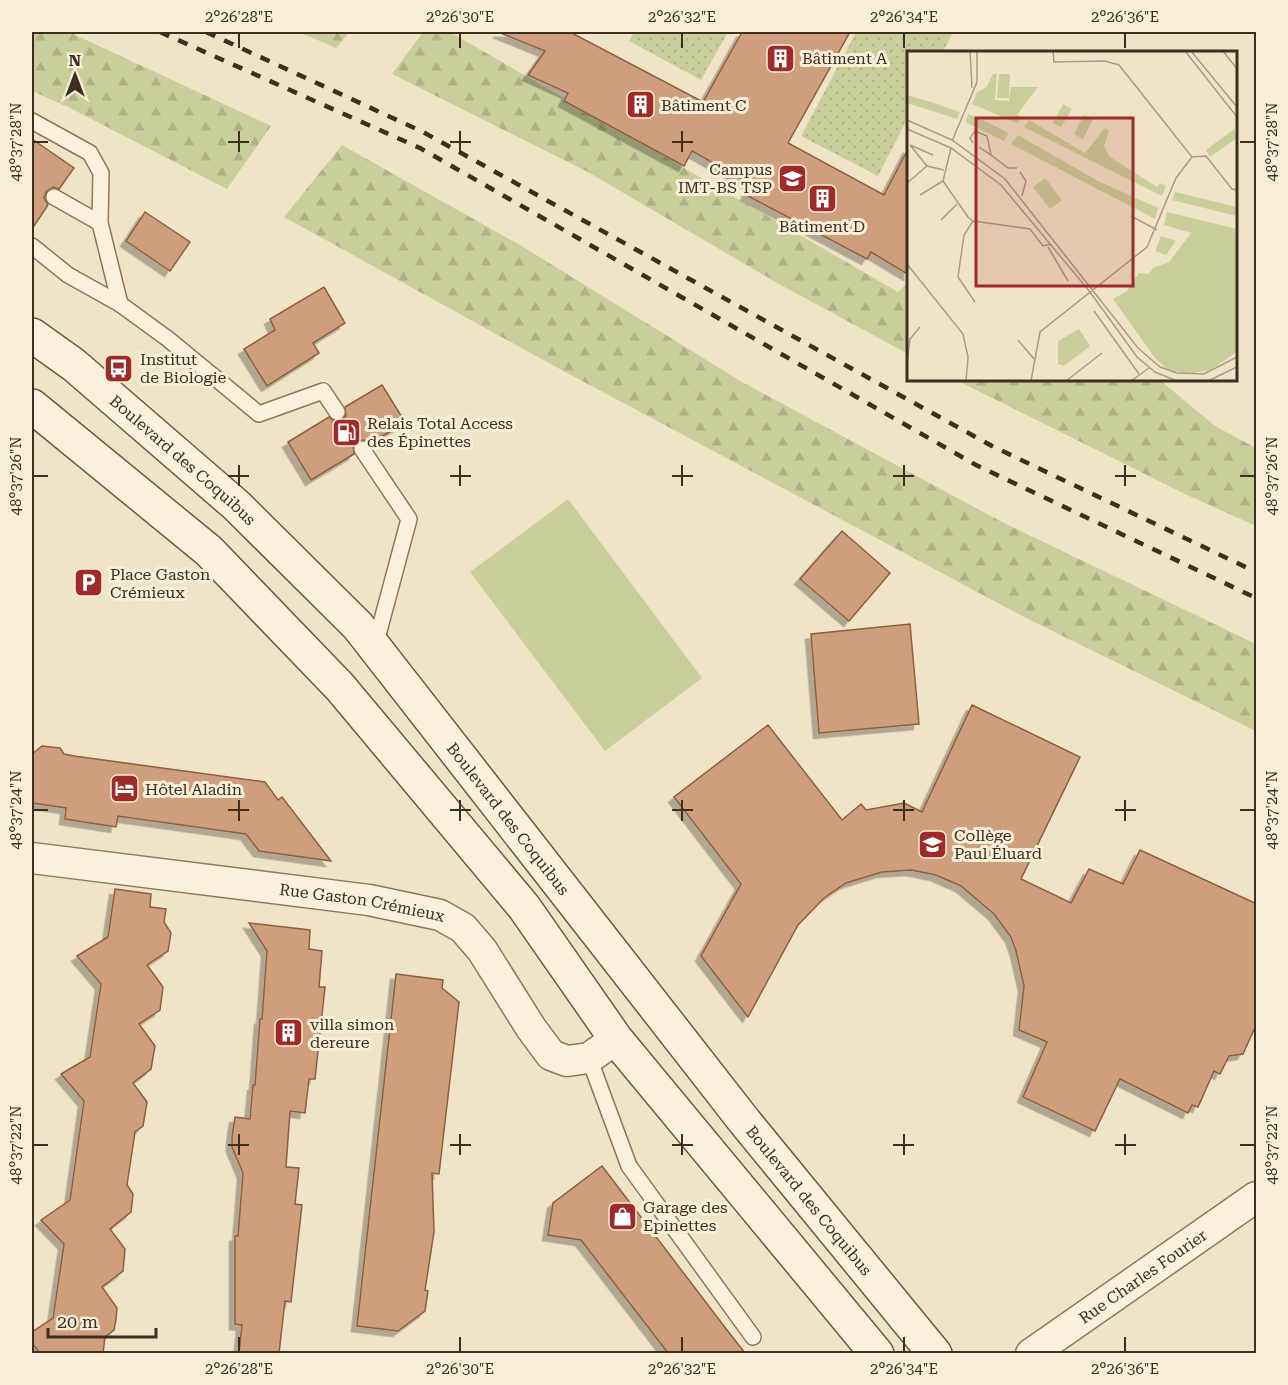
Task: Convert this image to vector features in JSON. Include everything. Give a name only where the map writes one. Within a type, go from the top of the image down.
[{"type":"main road","name":"Boulevard des Coquibus","points":[[32,335],[74,365],[236,505],[358,626],[745,1122],[935,1353]]},
{"type":"main road","points":[[32,406],[209,551],[340,687],[524,907],[616,1039],[877,1353]]},
{"type":"street","name":"Rue Gaston Crémieux","points":[[32,858],[369,900],[440,915],[463,928],[483,950],[531,1028],[551,1055],[567,1061],[589,1058]]},
{"type":"street","points":[[589,1058],[616,1039]]},
{"type":"street","name":"Rue Charles Fourier","points":[[1030,1353],[1257,1197]]},
{"type":"lane","points":[[32,121],[90,153],[101,173],[100,223],[120,304]]},
{"type":"lane","points":[[54,197],[100,223]]},
{"type":"lane","points":[[32,246],[68,275],[120,304],[168,339],[259,414],[323,391],[337,412]]},
{"type":"lane","points":[[362,449],[409,519],[375,646]]},
{"type":"lane","points":[[589,1058],[628,1166],[753,1337]]},
{"type":"green space","points":[[32,32],[69,32],[271,126],[227,189],[70,108],[32,91]]},
{"type":"green space","points":[[299,32],[350,32],[336,48]]},
{"type":"green space","points":[[423,32],[450,32],[898,292],[907,283],[907,353],[779,284],[586,171],[392,74]]},
{"type":"green space","points":[[634,32],[728,32],[701,80],[629,41]]},
{"type":"green space","points":[[856,32],[953,32],[944,51],[907,51],[907,120],[878,176],[801,136]]},
{"type":"green space","points":[[342,145],[520,245],[742,382],[1002,522],[1256,644],[1256,731],[1024,617],[556,367],[284,217]]},
{"type":"green space","points":[[958,381],[1161,381],[1215,426],[1256,448],[1256,526],[1187,495]]},
{"type":"green space","points":[[568,499],[702,678],[605,751],[470,572]]},
{"type":"building","points":[[498,32],[570,32],[703,102],[742,32],[850,32],[788,143],[884,195],[907,151],[907,274],[871,252],[867,259],[746,195],[751,184],[692,151],[684,166],[564,101],[568,93],[528,75],[545,51]]},
{"type":"building","points":[[32,139],[74,168],[59,189],[53,187],[46,192],[44,198],[48,205],[32,229]]},
{"type":"building","points":[[145,212],[190,242],[170,271],[126,241]]},
{"type":"building","points":[[324,287],[345,323],[313,343],[319,353],[267,386],[244,349],[275,330],[270,319]]},
{"type":"building","name":"Relais Total Access des Épinettes","points":[[382,385],[405,422],[370,444],[366,440],[357,441],[353,445],[354,454],[311,480],[288,442],[329,417],[333,421],[342,420],[346,416],[345,407]]},
{"type":"building","points":[[842,531],[890,573],[849,621],[800,579]]},
{"type":"building","points":[[910,624],[919,724],[819,733],[811,634]]},
{"type":"building","points":[[972,705],[1080,757],[1021,879],[1071,903],[1089,869],[1123,884],[1140,850],[1257,904],[1257,1023],[1243,1054],[1229,1056],[1220,1074],[1214,1071],[1198,1107],[1192,1105],[1188,1113],[1120,1079],[1095,1131],[1023,1097],[1047,1042],[1019,1030],[1024,986],[1011,937],[994,914],[961,886],[936,875],[911,870],[882,872],[846,883],[824,898],[798,925],[748,1017],[701,956],[741,884],[674,797],[768,725],[842,820],[861,804],[866,810],[904,803],[922,812]]},
{"type":"building","name":"Hôtel Aladin","points":[[42,746],[60,748],[64,754],[74,756],[265,782],[278,800],[282,797],[331,861],[259,851],[246,834],[118,816],[116,827],[65,819],[66,808],[32,803],[32,754]]},
{"type":"building","points":[[115,889],[151,894],[150,907],[166,909],[164,922],[171,933],[168,951],[147,965],[163,987],[160,1010],[139,1024],[155,1046],[151,1069],[133,1083],[147,1102],[143,1126],[135,1132],[127,1185],[133,1194],[131,1212],[110,1229],[125,1249],[123,1271],[102,1287],[117,1308],[116,1319],[114,1330],[105,1337],[103,1353],[40,1353],[32,1343],[32,1332],[53,1318],[64,1244],[41,1220],[70,1200],[84,1101],[61,1074],[90,1057],[101,984],[77,956],[108,937]]},
{"type":"building","points":[[249,923],[310,930],[309,949],[322,951],[319,987],[325,987],[315,1079],[309,1079],[305,1113],[290,1111],[286,1167],[299,1168],[295,1204],[302,1205],[291,1302],[285,1301],[279,1353],[239,1353],[242,1325],[235,1324],[235,1236],[238,1236],[243,1173],[232,1147],[232,1137],[235,1117],[250,1119],[260,1019],[262,1019],[267,951]]},
{"type":"building","points":[[396,974],[443,980],[442,988],[459,1002],[439,1174],[432,1173],[434,1232],[425,1290],[428,1291],[425,1311],[398,1331],[357,1326]]},
{"type":"building","points":[[602,1166],[745,1353],[668,1353],[581,1240],[548,1235],[553,1203]]},
{"type":"railway","points":[[160,32],[420,148],[976,465],[1256,598]]},
{"type":"railway","points":[[206,32],[423,132],[992,446],[1256,572]]},
{"type":"place","name":"Bâtiment A","points":[[781,58]]},
{"type":"place","name":"Bâtiment C","points":[[640,105]]},
{"type":"place","name":"Campus IMT-BS TSP","points":[[793,178]]},
{"type":"place","name":"Bâtiment D","points":[[822,198]]},
{"type":"place","name":"Institut de Biologie","points":[[119,368]]},
{"type":"place","name":"Relais Total Access des Épinettes","points":[[346,432]]},
{"type":"place","name":"Place Gaston Crémieux","points":[[89,583]]},
{"type":"place","name":"Hôtel Aladin","points":[[124,789]]},
{"type":"place","name":"Collège Paul Éluard","points":[[933,844]]},
{"type":"place","name":"villa simon dereure","points":[[289,1033]]},
{"type":"place","name":"Garage des Epinettes","points":[[622,1216]]}]
